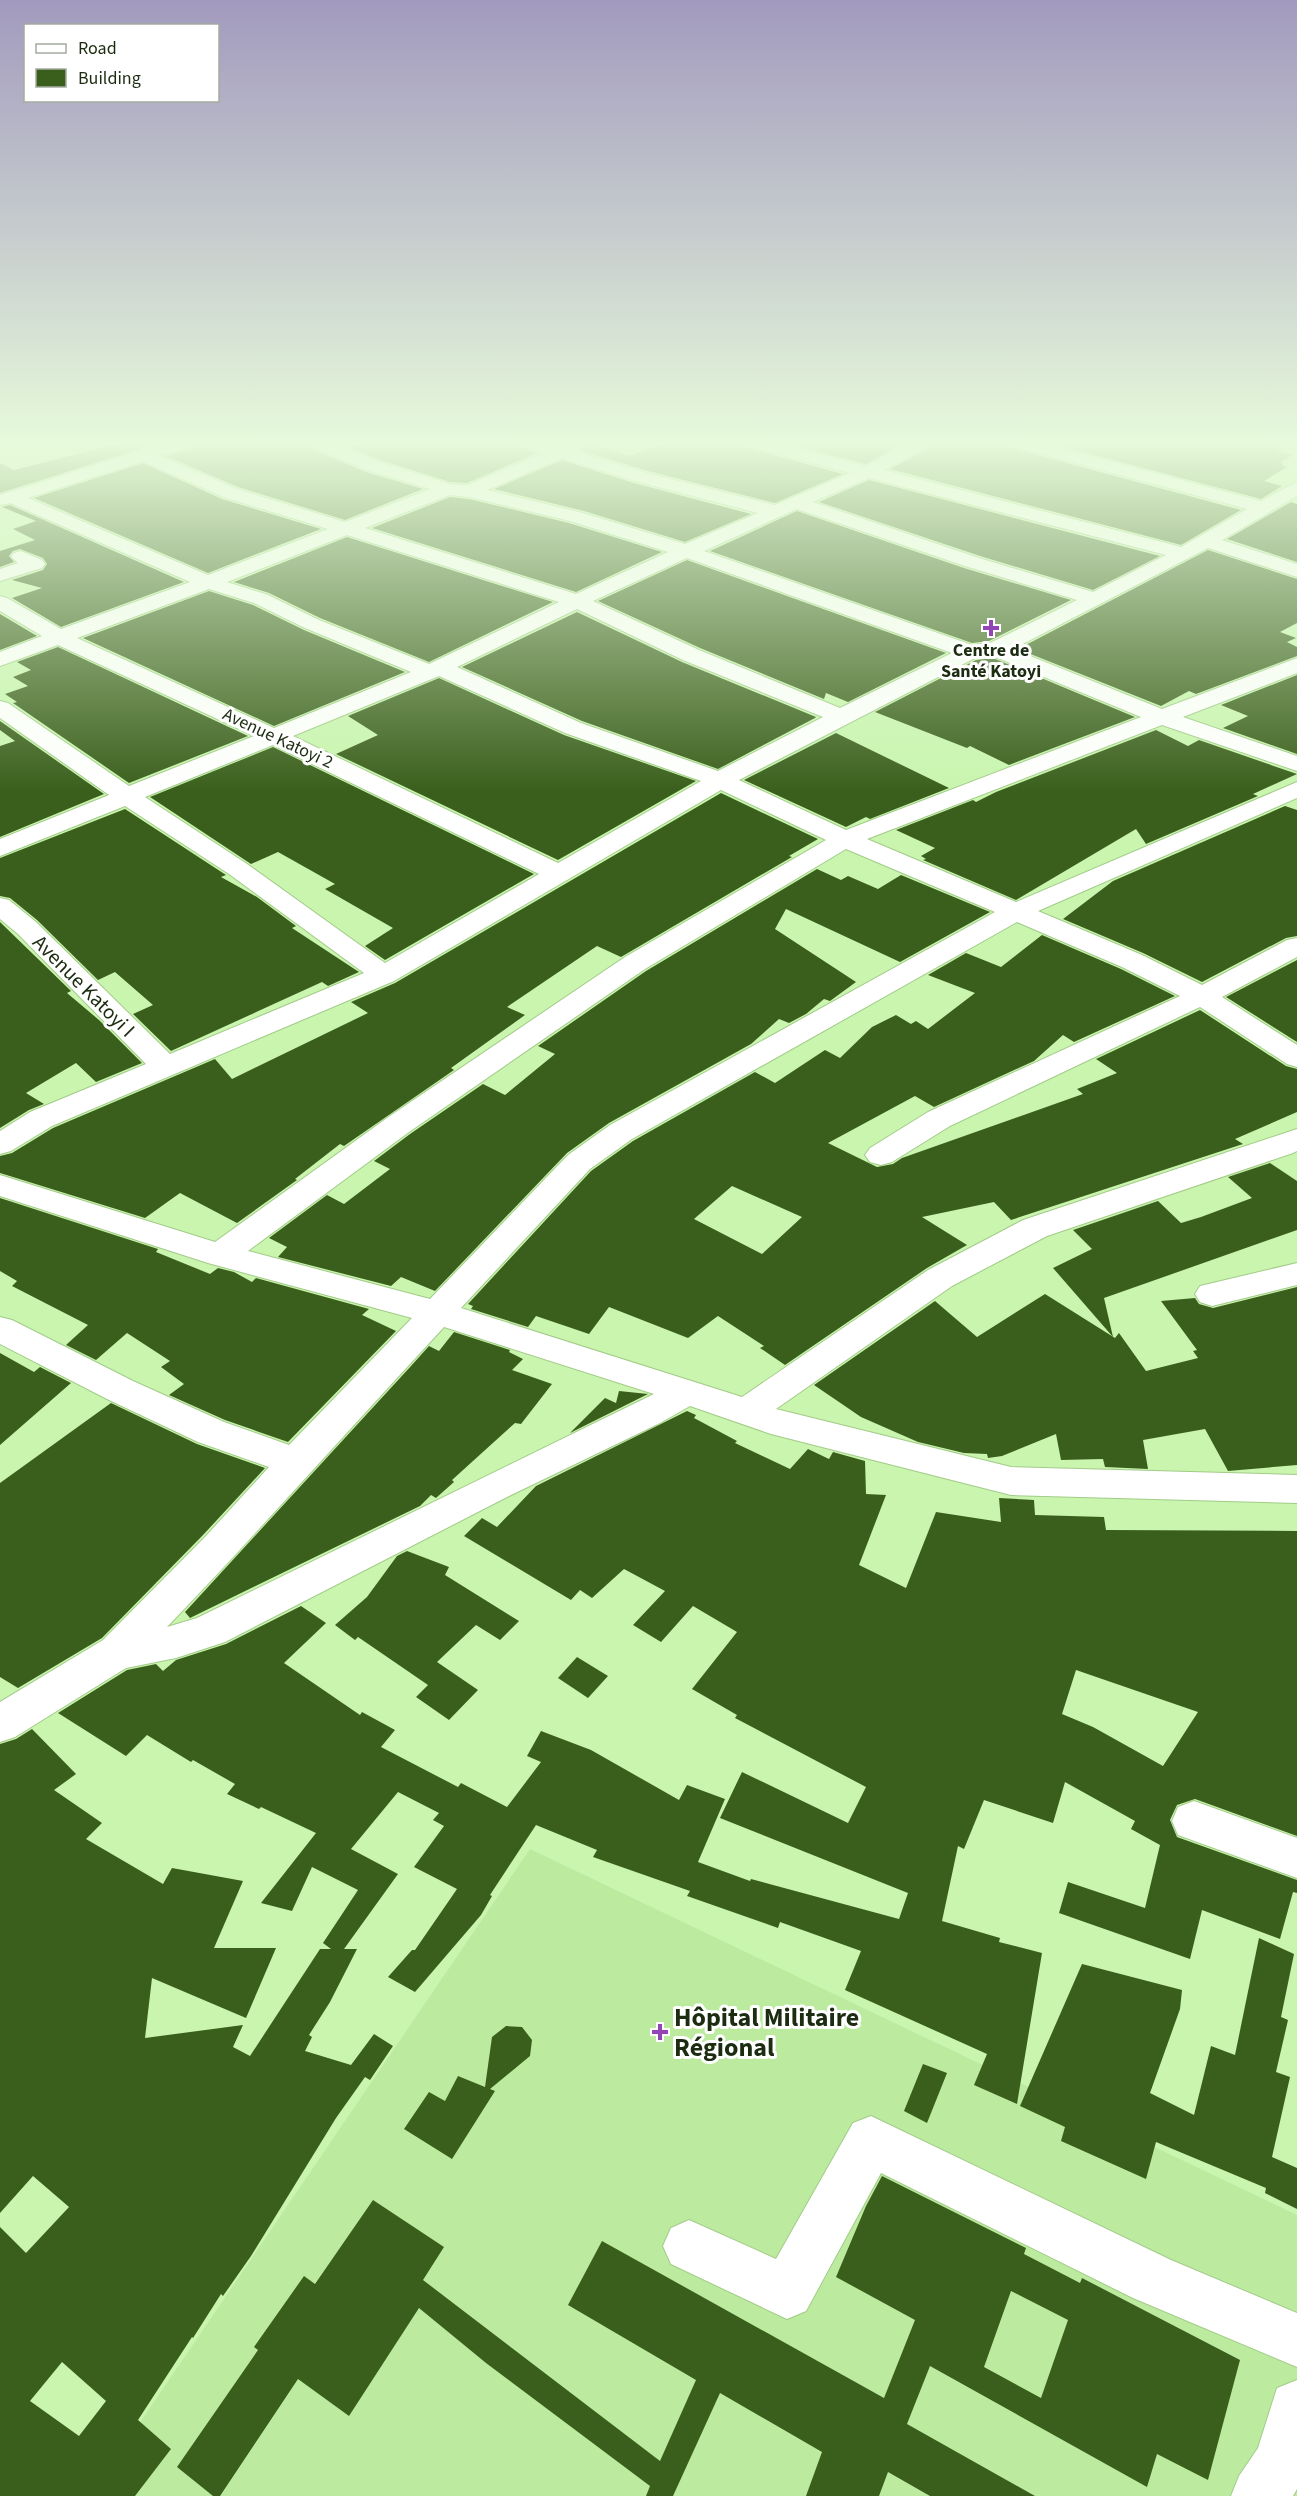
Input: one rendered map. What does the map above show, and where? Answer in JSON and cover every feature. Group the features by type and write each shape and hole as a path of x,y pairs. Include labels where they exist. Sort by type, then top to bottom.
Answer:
{"street":[{"path":"0,575 35,564 24,558"},
{"path":"151,558 208,582 261,599 312,624 435,670 573,728 720,780 845,839 1132,961 1202,996 1297,1058"},
{"path":"0,659 269,558"},
{"path":"442,558 576,602 691,655 841,716"},
{"path":"0,848 435,670 670,558"},
{"path":"707,558 970,652"},
{"path":"962,558 1095,599"},
{"path":"0,1144 41,1119 384,975 720,780 841,716 970,652 995,649 1175,558"},
{"path":"1259,558 1297,571"},
{"name":"Avenue Katoyi 2","path":"0,602 61,638 276,737 557,873"},
{"path":"995,649 1161,717 1297,764"},
{"path":"220,1255 398,1125 635,963 845,839 1297,665"},
{"path":"0,708 238,869 384,975"},
{"path":"0,1724 117,1652 220,1547 296,1462 579,1162 621,1132 1017,911 1297,789"},
{"name":"Avenue Katoyi I","path":"0,906 27,928 166,1067"},
{"path":"881,1155 939,1119 1202,996 1297,946"},
{"path":"746,1412 946,1274 1035,1228 1282,1146 1297,1139"},
{"path":"0,1185 220,1255 438,1313 687,1391 771,1421 1011,1481 1297,1488"},
{"path":"1212,1294 1297,1274"},
{"path":"0,1329 120,1390 211,1432 296,1462"},
{"path":"117,1652 186,1640 211,1630 494,1487 647,1414 687,1391"},
{"path":"1194,1821 1297,1858"},
{"path":"689,2246 787,2292 871,2141 1152,2279 1297,2340"},
{"path":"1259,2496 1282,2462 1297,2408"}],"shaded area":[{"name":"Hôpital Militaire Régional","path":"530,1849 1297,2215 1297,2496 90,2496"}],"building":[{"path":"0,558 11,558 14,562 0,567"},
{"path":"43,558 131,558 184,582 61,627 12,598 42,588 12,580 43,570 47,564"},
{"path":"174,558 245,558 208,573"},
{"path":"293,558 415,558 553,602 429,662 320,618 269,593 234,582"},
{"path":"469,558 648,558 576,592"},
{"path":"731,558 936,558 1071,600 989,641 972,643"},
{"path":"988,558 1155,558 1093,590"},
{"path":"1192,558 1234,558 1297,579 1297,623 1280,632 1296,638 1287,642 1297,647 1297,656 1196,694 1189,691 1161,706 1018,649"},
{"path":"687,560 946,653 848,702 826,693 824,699 700,648 598,601"},
{"path":"209,591 253,605 304,630 405,672 274,726 83,638"},
{"path":"577,612 682,662 816,717 718,769 582,721 462,667"},
{"path":"0,614 37,636 0,650"},
{"path":"58,647 248,736 129,783 13,703 17,702 5,694 28,686 13,677 31,670 17,662"},
{"path":"993,658 1135,717 1009,765 970,746 967,748 875,712 976,660"},
{"path":"1297,675 1297,754 1223,728 1248,716 1221,705"},
{"path":"439,678 564,735 696,781 558,860 336,754 378,735 348,716"},
{"path":"0,721 104,794 0,837 0,746 15,741 0,730"},
{"path":"1156,730 1188,746 1199,740 1297,774 1253,794 1258,796 1146,844 1136,829 1016,900 923,860 926,859 921,856 935,848 896,830 973,800 976,802 996,792"},
{"path":"836,733 949,788 870,819 866,817 846,827 744,780"},
{"path":"273,747 534,874 385,960 365,946 393,928 325,889 335,884 278,852 251,864 150,797"},
{"path":"721,793 818,839 789,856 792,857 621,957 597,946 507,1007 525,1015 451,1068 454,1070 344,1146 340,1144 295,1179 297,1180 237,1223 180,1193 145,1218 0,1173 0,1156 12,1153 53,1128 215,1059 232,1079 368,1013 351,1002 395,983"},
{"path":"1285,806 1297,810 1297,936 1286,938 1202,982 1143,953 1063,919 1113,881"},
{"path":"125,809 226,875 221,877 257,897 296,926 292,928 359,972 328,986 322,982 171,1051 133,1014 153,1005 115,972 98,980 37,920 10,898 0,896 0,858"},
{"path":"817,869 841,880 848,876 878,889 901,875 990,912 900,962 786,909 775,929 856,982 830,1001 824,999 806,1014 789,1023 779,1019 751,1044 609,1123 567,1153 435,1291 401,1277 391,1286 278,1257 287,1247 269,1238 327,1195 344,1204 390,1169 374,1161 410,1134 483,1084 505,1095 555,1054 538,1046 646,971"},
{"path":"0,922 71,991 67,993 99,1020 142,1063 96,1082 76,1063 26,1093 44,1104 29,1110 0,1128"},
{"path":"1042,935 1121,969 1175,996 1074,1042 1063,1035 1034,1061 934,1107 915,1096 828,1143 877,1167 893,1164 902,1158 1083,1094 1077,1089 1117,1073 1096,1059 1200,1010 1286,1066 1297,1069 1297,1112 1235,1139 1243,1144 1011,1220 994,1202 922,1217 967,1245 927,1268 785,1365 760,1348 764,1346 718,1316 688,1338 609,1307 589,1334 536,1316 528,1327 471,1309 473,1306 468,1304 591,1171 633,1141 755,1072 775,1083 825,1050 840,1058 872,1027 896,1015 911,1024 916,1021 928,1029 975,993 928,975 966,953 1001,967","holes":["732,1186 802,1217 762,1254 694,1219"]},
{"path":"1297,960 1297,1042 1226,997"},
{"path":"1270,1163 1297,1181 1297,1230 1104,1298 1113,1337 1053,1268 1092,1249 1073,1230 1158,1201 1181,1223 1201,1217 1252,1198 1228,1177"},
{"path":"0,1198 158,1249 156,1252 210,1274 218,1268 234,1272 252,1282 256,1278 369,1309 362,1315 396,1331 288,1442 225,1420 169,1395 184,1384 161,1367 170,1361 127,1333 96,1360 66,1345 88,1325 12,1286 17,1281 0,1271"},
{"path":"1297,1287 1297,1465 1228,1471 1205,1429 1143,1440 1148,1469 1105,1467 1103,1459 1061,1460 1056,1434 1002,1456 988,1458 987,1454 964,1453 918,1442 861,1417 814,1385 935,1301 977,1337 1045,1294 1115,1338 1119,1333 1146,1371 1198,1358 1193,1351 1197,1350 1161,1301 1195,1298 1199,1304 1213,1308"},
{"path":"454,1332 510,1350 509,1352 523,1359 512,1370 552,1384 521,1424 515,1423 452,1480 454,1482 436,1498 431,1495 420,1506 190,1618 185,1612 429,1346 439,1351"},
{"path":"0,1353 34,1372 40,1367 71,1383 0,1445"},
{"path":"619,1391 648,1394 570,1433 605,1398 616,1403"},
{"path":"111,1403 197,1444 265,1468 102,1638 18,1688 0,1677 0,1483"},
{"path":"687,1411 696,1415 694,1418 737,1441 735,1443 790,1469 808,1449 829,1459 833,1452 865,1461 866,1494 886,1495 859,1565 906,1588 936,1512 1001,1522 999,1498 1034,1500 1035,1515 1104,1517 1106,1530 1297,1531 1297,1836 1195,1799 1177,1805 1170,1820 1177,1837 1297,1880 1297,1893 1293,1892 1280,1939 1202,1910 1190,1959 1059,1913 1068,1882 1145,1908 1160,1845 1131,1829 1135,1821 1065,1782 1053,1823 984,1800 964,1849 958,1846 942,1921 1000,1938 999,1942 1042,1953 1017,2104 974,2085 987,2054 845,1990 861,1951 780,1922 778,1928 687,1896 690,1891 593,1857 597,1850 536,1825 490,1895 492,1896 481,1915 415,1992 388,1977 412,1950 415,1950 457,1889 414,1867 444,1826 433,1820 439,1813 398,1792 351,1849 398,1874 344,1949 357,1949 330,2002 309,2035 312,2037 305,2051 351,2065 374,2034 393,2046 370,2080 365,2077 336,2118 251,2256 223,2296 221,2294 138,2420 171,2449 135,2496 0,2496 0,2227 26,2253 69,2207 33,2176 0,2213 0,1744 16,1739 32,1729 76,1774 54,1790 102,1823 86,1839 163,1884 172,1868 243,1881 214,1948 276,1948 246,2018 152,1978 145,2038 243,2025 233,2047 250,2056 320,1949 331,1949 323,1943 358,1890 312,1867 292,1911 261,1903 316,1833 227,1794 235,1784 193,1760 191,1762 147,1735 126,1756 58,1713 127,1670 156,1664 163,1671 176,1660 226,1644 301,1606 326,1623 284,1663 360,1715 362,1712 395,1730 381,1747 458,1787 461,1783 507,1807 541,1762 527,1756 541,1731 591,1750 679,1800 687,1785 725,1799 698,1862 750,1881 751,1879 899,1919 908,1893 720,1818 742,1772 848,1823 866,1787 735,1718 737,1715 692,1689 737,1632 693,1606 661,1642 633,1625 665,1591 624,1569 592,1598 580,1590 571,1600 464,1536 482,1518 497,1527 536,1486","holes":["1076,1670 1198,1712 1163,1766 1093,1727 1062,1714","62,2362 106,2401 79,2436 30,2401"]},
{"path":"407,1551 449,1567 445,1575 519,1621 500,1640 476,1625 437,1662 478,1690 449,1720 416,1697 428,1685 358,1637 355,1640 335,1625 367,1597 397,1556"},
{"path":"577,1657 608,1676 588,1698 558,1678"},
{"path":"1259,1938 1294,1954 1281,2017 1288,2020 1276,2072 1290,2077 1272,2157 1297,2168 1297,2209 1265,2193 1266,2188 1156,2142 1146,2179 1061,2141 1065,2127 1020,2106 1082,1964 1182,1990 1180,2009 1150,2093 1194,2115 1211,2046 1235,2055"},
{"path":"506,2026 522,2027 532,2040 530,2056 490,2089 495,2091 452,2159 404,2129 429,2092 445,2101 458,2076 485,2087 492,2037"},
{"path":"923,2064 947,2073 927,2123 904,2111"},
{"path":"882,2176 1026,2248 1024,2254 1080,2283 1082,2278 1240,2360 1208,2480 1157,2454 1147,2487 930,2366 907,2424 1035,2496 930,2496 888,2472 879,2496 806,2496 822,2452 720,2393 673,2496 646,2496 650,2486 486,2363 419,2308 349,2416 298,2379 220,2496 213,2496 177,2467 258,2350 254,2347 304,2276 315,2284 373,2200 444,2247 423,2280 660,2461 696,2380 568,2305 602,2241 884,2398 915,2320 836,2277 866,2206","holes":["1011,2291 1068,2320 1041,2398 984,2367"]}],"place":[{"name":"Centre de Santé Katoyi","path":"991,628"},
{"name":"Hôpital Militaire Régional","path":"660,2032"}]}
